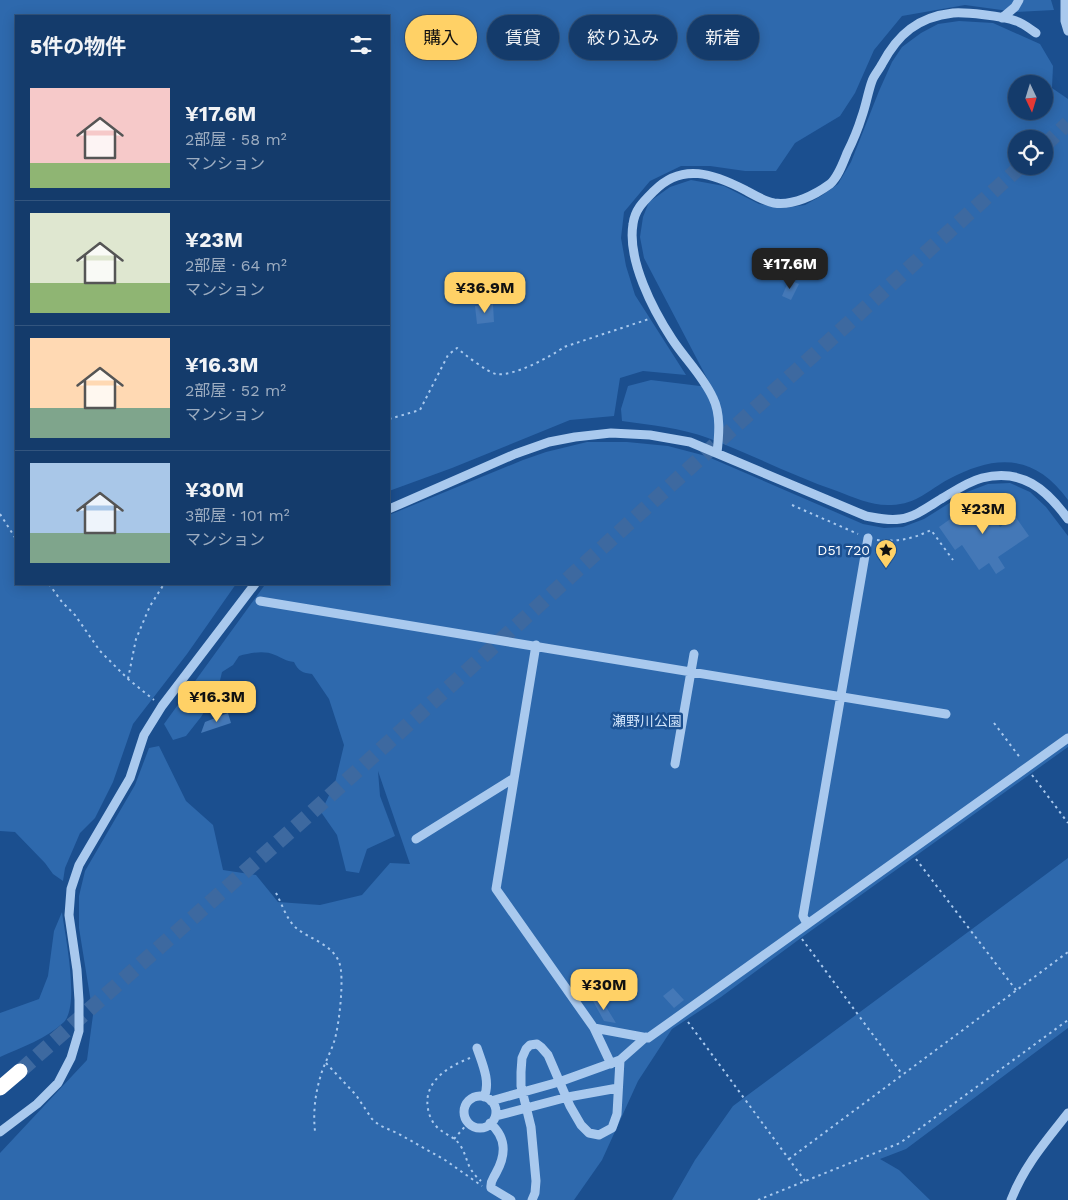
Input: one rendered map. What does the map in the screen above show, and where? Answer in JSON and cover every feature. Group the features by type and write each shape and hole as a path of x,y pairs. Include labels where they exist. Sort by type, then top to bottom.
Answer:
{"highway":[{"path":"0,1088 20,1071"}],"street":[{"path":"1002,18 1015,7 1019,0"},
{"path":"1065,0 1065,21 1068,31"},
{"path":"717,453 720,430 714,399 672,340 658,316 641,277 633,250 633,224 639,206 662,183 682,174 701,173 724,180 758,197 775,203 805,198 819,192 832,182 852,144 872,80 894,45 906,31 937,15 962,12 1016,21 1036,33"},
{"path":"390,509 516,454 549,442 611,433 650,435 690,442 866,516 884,520 901,519 916,514 963,486 981,478 1001,476 1020,478 1037,486 1055,502 1068,519"},
{"path":"807,924 803,916 868,538"},
{"path":"0,1132 37,1104 58,1083 71,1058 79,1031 77,970 69,915 71,889 79,865 130,778 144,734 162,706 253,585"},
{"path":"260,601 946,714"},
{"path":"536,646 496,889 594,1028 611,1064"},
{"path":"675,764 694,654"},
{"path":"618,1088 527,1107 480,1127 471,1126 464,1114 463,1107 472,1098 488,1099 559,1082 620,1060 646,1037 1068,738"},
{"path":"416,839 514,778"},
{"path":"594,1028 646,1037"},
{"path":"532,1200 536,1181 527,1107 521,1086 522,1058 526,1049 530,1045 537,1044 545,1051 568,1097 570,1106 581,1125 589,1133 600,1135 612,1128 617,1114 620,1060"},
{"path":"478,1051 486,1081 488,1099 496,1112 493,1120 502,1140 504,1150 504,1156 490,1182 490,1189 511,1200"},
{"path":"1011,1200 1028,1164 1068,1113"}],"path":[{"path":"390,419 420,410 448,355 456,348 495,374 508,373 554,354 564,347 658,316"},
{"path":"0,514 15,537"},
{"path":"50,585 62,602 75,615 100,651 128,679 162,706"},
{"path":"128,679 136,639 150,606 163,585"},
{"path":"910,850 1016,990"},
{"path":"276,894 288,918 295,926 330,951 339,961 342,974 336,1032 320,1076 317,1092 315,1131"},
{"path":"796,932 903,1074"},
{"path":"789,1159 1068,952"},
{"path":"682,1013 805,1181"},
{"path":"758,1200 900,1143 1068,1020"},
{"path":"478,1051 443,1071 430,1088 427,1101 429,1114 434,1125 460,1145 469,1169 490,1189"},
{"path":"326,1063 356,1095 379,1126 399,1134 445,1160 490,1189"},
{"path":"454,1139 468,1123"}],"green space":[{"path":"0,0 1051,0 1054,10 1016,12 965,5 902,16 874,50 855,93 840,116 795,143 776,171 745,171 710,166 681,166 650,181 624,212 621,238 626,266 635,295 686,375 643,371 620,378 614,416 570,420 452,468 390,491 390,15 15,15 15,585 235,585 187,654 133,724 113,782 95,818 80,833 65,868 63,881 53,874 15,832 0,831"},
{"path":"959,21 993,23 1040,44 1053,66 1053,75 1008,75 1008,120 1053,120 1053,89 1068,99 1068,500 1042,474 1014,463 999,463 983,465 966,471 908,502 891,505 870,503 698,435 666,427 622,421 621,409 628,386 651,380 700,386 710,384 644,258 640,237 643,217 649,202 670,187 691,180 724,186 759,204 784,208 805,205 821,196 838,184 851,162 892,62 902,47 921,33 938,24"},
{"name":"瀬野川公園","path":"587,442 627,442 668,446 706,456 863,524 884,528 903,527 924,519 967,492 988,484 1010,483 1030,492 1046,507 1068,536 1068,747 721,997 672,1029 638,1081 602,1160 574,1200 0,1200 0,1153 87,1060 93,1015 79,928 79,896 85,871 135,785 149,748 159,746 186,801 213,825 223,870 256,875 278,902 320,905 362,895 390,863 410,864 378,771 380,796 395,836 367,849 359,873 346,871 337,835 321,812 335,783 344,745 329,699 312,674 301,671 294,662 262,652 239,656 233,665 222,672 218,689 201,717 186,736 173,740 164,724 264,586 390,585 390,515 546,452"},
{"path":"1068,858 1068,1028 906,1149 880,1159 899,1170 930,1200 672,1200 695,1160 733,1106"},
{"path":"62,912 70,969 71,1001 69,1013 64,1022 50,1033 0,1057 0,1013 39,999 48,976 54,931"}],"building":[{"path":"789,280 799,284 791,300 782,296"},
{"path":"493,304 494,322 477,324 475,306"},
{"path":"980,498 1000,527 1015,516 1029,536 998,557 1005,568 996,574 989,563 979,570 962,545 955,550 939,527"},
{"path":"228,713 231,723 201,733 205,722"},
{"path":"673,988 684,1000 674,1008 663,996"},
{"path":"600,997 616,1023 604,1021 593,1001"}],"tunnel":[{"path":"1053,137 1068,123"},
{"path":"20,1071 312,812 1011,175"}],"place":[{"name":"D51 720","path":"886,569"}]}
